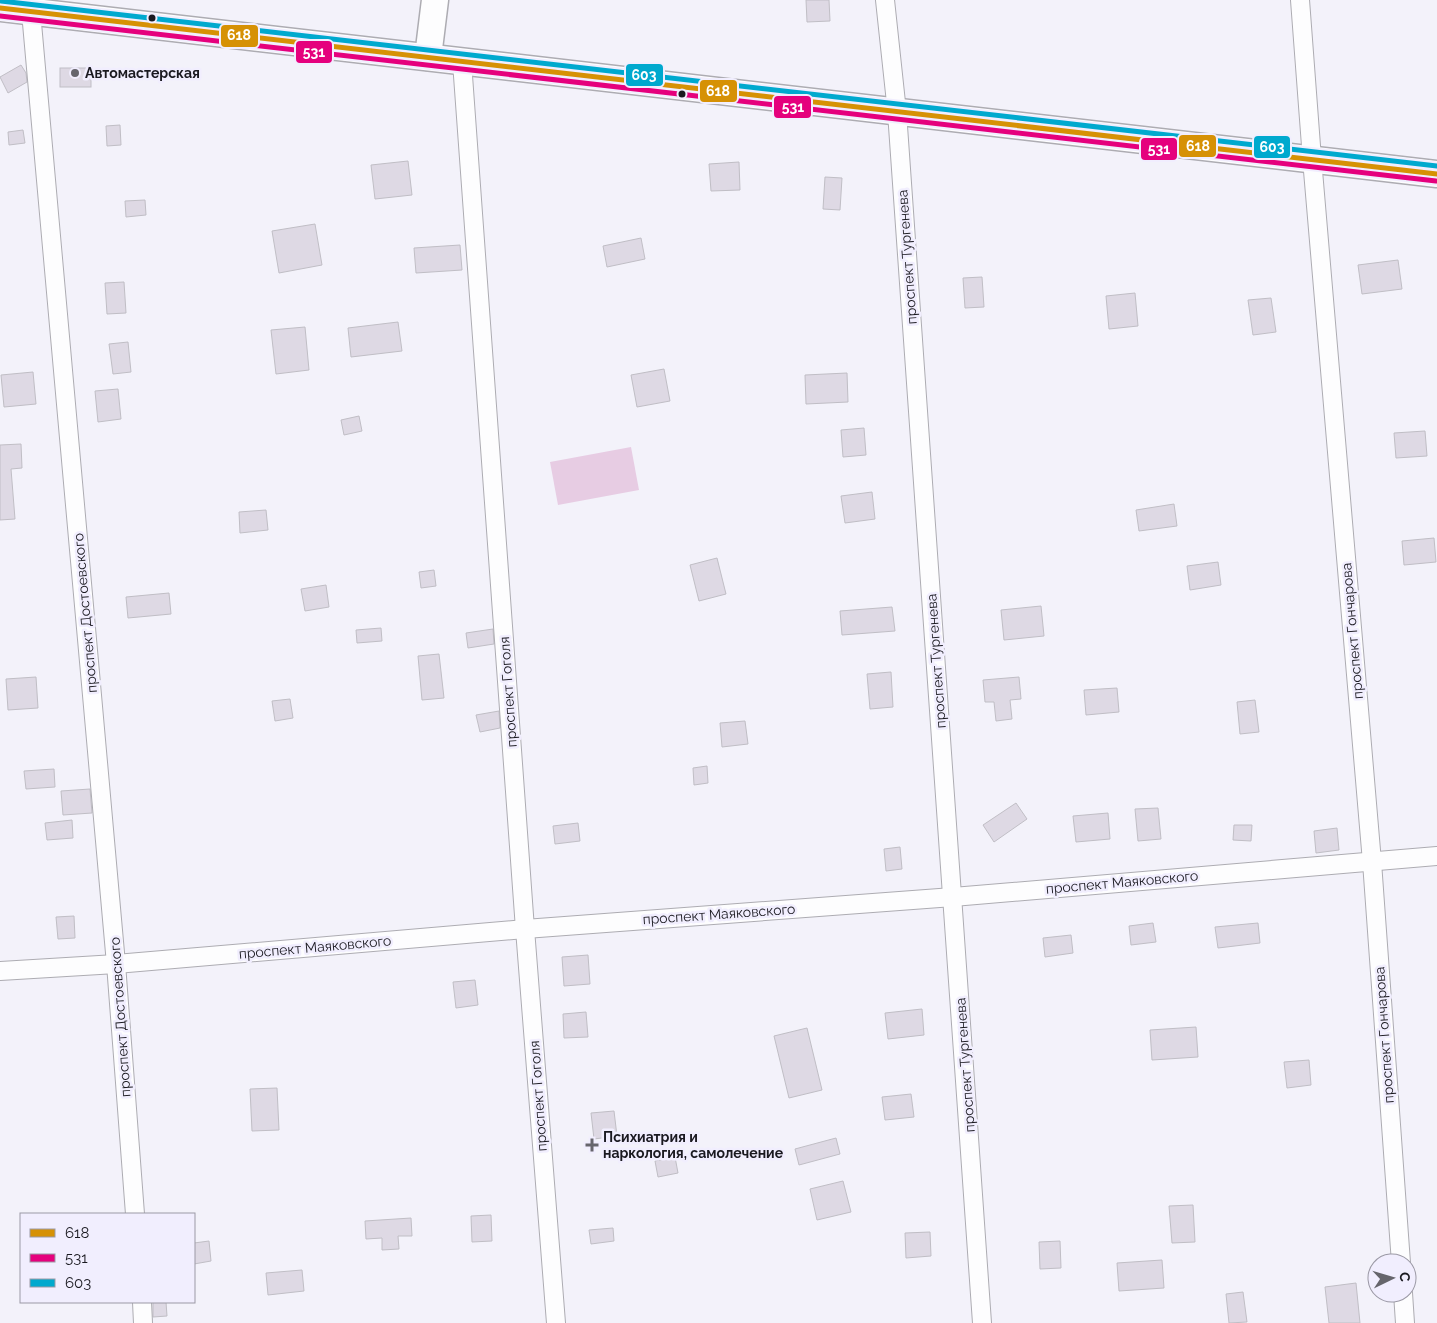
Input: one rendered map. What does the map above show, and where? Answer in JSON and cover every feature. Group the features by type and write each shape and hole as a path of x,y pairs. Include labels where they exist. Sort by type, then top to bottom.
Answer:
{"main road":[{"path":"428,58 436,0"},
{"path":"0,8 1437,174"}],"street":[{"name":"проспект Тургенева","path":"885,0 897,112 982,1323"},
{"name":"проспект Гончарова","path":"1300,0 1372,862 1400,1253"},
{"name":"проспект Достоевского","path":"31,12 116,964 135,1213"},
{"name":"проспект Гоголя","path":"462,62 525,929 556,1323"},
{"name":"проспект Маяковского","path":"0,971 116,964 525,929 953,897 1437,856"},
{"path":"142,1303 143,1323"},
{"path":"1404,1303 1405,1323"}],"shaded area":[{"path":"631,447 639,490 558,505 550,462"}],"building":[{"path":"806,0 829,0 830,21 807,22"},
{"path":"21,65 26,73 27,82 8,93 0,77"},
{"path":"60,68 91,68 91,87 60,87"},
{"path":"120,125 121,145 107,146 106,126"},
{"path":"23,130 25,143 9,145 8,132"},
{"path":"408,161 412,195 375,199 371,165"},
{"path":"739,162 740,190 711,191 709,164"},
{"path":"825,177 842,178 840,210 823,209"},
{"path":"145,200 146,215 126,217 125,201"},
{"path":"315,224 322,265 279,273 272,231"},
{"path":"641,238 645,259 607,267 603,246"},
{"path":"460,245 462,270 416,273 414,248"},
{"path":"1398,260 1402,289 1362,294 1358,265"},
{"path":"982,277 984,307 965,308 963,278"},
{"path":"124,282 126,313 107,314 105,283"},
{"path":"1135,293 1138,326 1109,329 1106,296"},
{"path":"1271,298 1276,332 1253,335 1248,300"},
{"path":"398,322 402,351 351,357 348,328"},
{"path":"305,327 309,370 276,374 271,330"},
{"path":"128,342 131,372 113,374 109,344"},
{"path":"664,369 670,401 637,407 631,375"},
{"path":"33,372 36,404 4,407 1,375"},
{"path":"847,373 848,402 806,404 805,375"},
{"path":"118,389 121,419 98,422 95,391"},
{"path":"359,416 362,431 344,435 341,420"},
{"path":"864,428 866,455 843,457 841,430"},
{"path":"1425,431 1427,456 1396,458 1394,433"},
{"path":"21,444 22,468 11,469 15,519 0,520 0,445"},
{"path":"872,492 875,519 845,523 841,496"},
{"path":"1174,504 1177,526 1139,531 1136,510"},
{"path":"266,510 268,530 240,533 239,512"},
{"path":"1434,538 1436,562 1404,565 1402,541"},
{"path":"717,558 726,594 699,601 690,565"},
{"path":"1218,562 1221,585 1190,590 1187,566"},
{"path":"434,570 436,586 421,588 419,572"},
{"path":"326,585 329,607 305,611 301,589"},
{"path":"169,593 171,614 128,618 126,597"},
{"path":"1041,606 1044,636 1004,640 1001,610"},
{"path":"892,607 895,631 842,635 840,611"},
{"path":"381,628 382,641 357,643 356,630"},
{"path":"493,629 494,644 468,648 466,633"},
{"path":"439,654 444,698 422,700 418,656"},
{"path":"891,672 893,707 870,709 867,674"},
{"path":"36,677 38,708 8,710 6,679"},
{"path":"1019,677 1021,699 1010,700 1012,719 996,721 994,702 985,702 983,680"},
{"path":"1117,688 1119,712 1086,715 1084,690"},
{"path":"290,699 293,718 275,721 272,701"},
{"path":"1255,700 1259,732 1240,734 1237,702"},
{"path":"499,711 500,728 480,732 476,715"},
{"path":"745,721 748,744 722,747 720,723"},
{"path":"707,766 708,783 694,785 693,768"},
{"path":"54,769 55,787 26,789 24,771"},
{"path":"90,789 92,813 63,815 61,791"},
{"path":"1016,803 1027,819 994,842 983,825"},
{"path":"1158,808 1161,839 1138,841 1135,809"},
{"path":"1108,813 1110,839 1076,842 1073,816"},
{"path":"72,820 73,838 47,840 45,823"},
{"path":"578,823 580,841 555,844 553,826"},
{"path":"1234,825 1252,825 1251,841 1233,840"},
{"path":"1337,828 1339,850 1316,853 1314,831"},
{"path":"900,847 902,869 886,871 884,849"},
{"path":"74,916 75,938 58,939 56,917"},
{"path":"1153,923 1156,942 1131,945 1129,926"},
{"path":"1258,923 1260,943 1218,948 1215,927"},
{"path":"1071,935 1073,953 1045,957 1043,938"},
{"path":"588,955 590,984 564,986 562,957"},
{"path":"475,980 478,1005 456,1008 453,982"},
{"path":"922,1009 924,1035 888,1039 885,1013"},
{"path":"586,1012 588,1037 564,1038 563,1014"},
{"path":"1196,1027 1198,1057 1152,1060 1150,1030"},
{"path":"807,1028 822,1090 789,1098 774,1036"},
{"path":"1309,1060 1311,1085 1287,1088 1284,1062"},
{"path":"277,1088 279,1130 252,1131 250,1089"},
{"path":"911,1094 914,1117 885,1120 882,1097"},
{"path":"614,1111 617,1136 594,1139 591,1113"},
{"path":"836,1138 840,1154 799,1165 795,1149"},
{"path":"675,1157 678,1173 658,1177 655,1161"},
{"path":"843,1181 851,1212 817,1220 810,1189"},
{"path":"1193,1205 1195,1242 1172,1243 1169,1206"},
{"path":"491,1215 492,1241 472,1242 471,1216"},
{"path":"411,1218 412,1236 398,1236 399,1249 382,1250 382,1238 366,1239 365,1221"},
{"path":"613,1228 614,1241 591,1244 589,1230"},
{"path":"930,1232 931,1256 906,1258 905,1233"},
{"path":"209,1241 211,1261 195,1264 195,1243"},
{"path":"1060,1241 1061,1268 1040,1269 1039,1242"},
{"path":"1162,1260 1164,1288 1119,1291 1117,1263"},
{"path":"302,1270 304,1291 268,1295 266,1273"},
{"path":"1356,1283 1360,1323 1329,1323 1325,1287"},
{"path":"1243,1292 1247,1322 1229,1323 1226,1294"},
{"path":"153,1303 166,1303 167,1316 153,1317"}],"transit line":[{"name":"603","path":"1,1 1437,166"},
{"name":"618","path":"0,8 1437,174"},
{"name":"531","path":"0,16 1436,181"}],"place":[{"name":"Автомастерская","path":"75,73"},
{"name":"Психиатрия и наркология, самолечение","path":"592,1145"}]}
